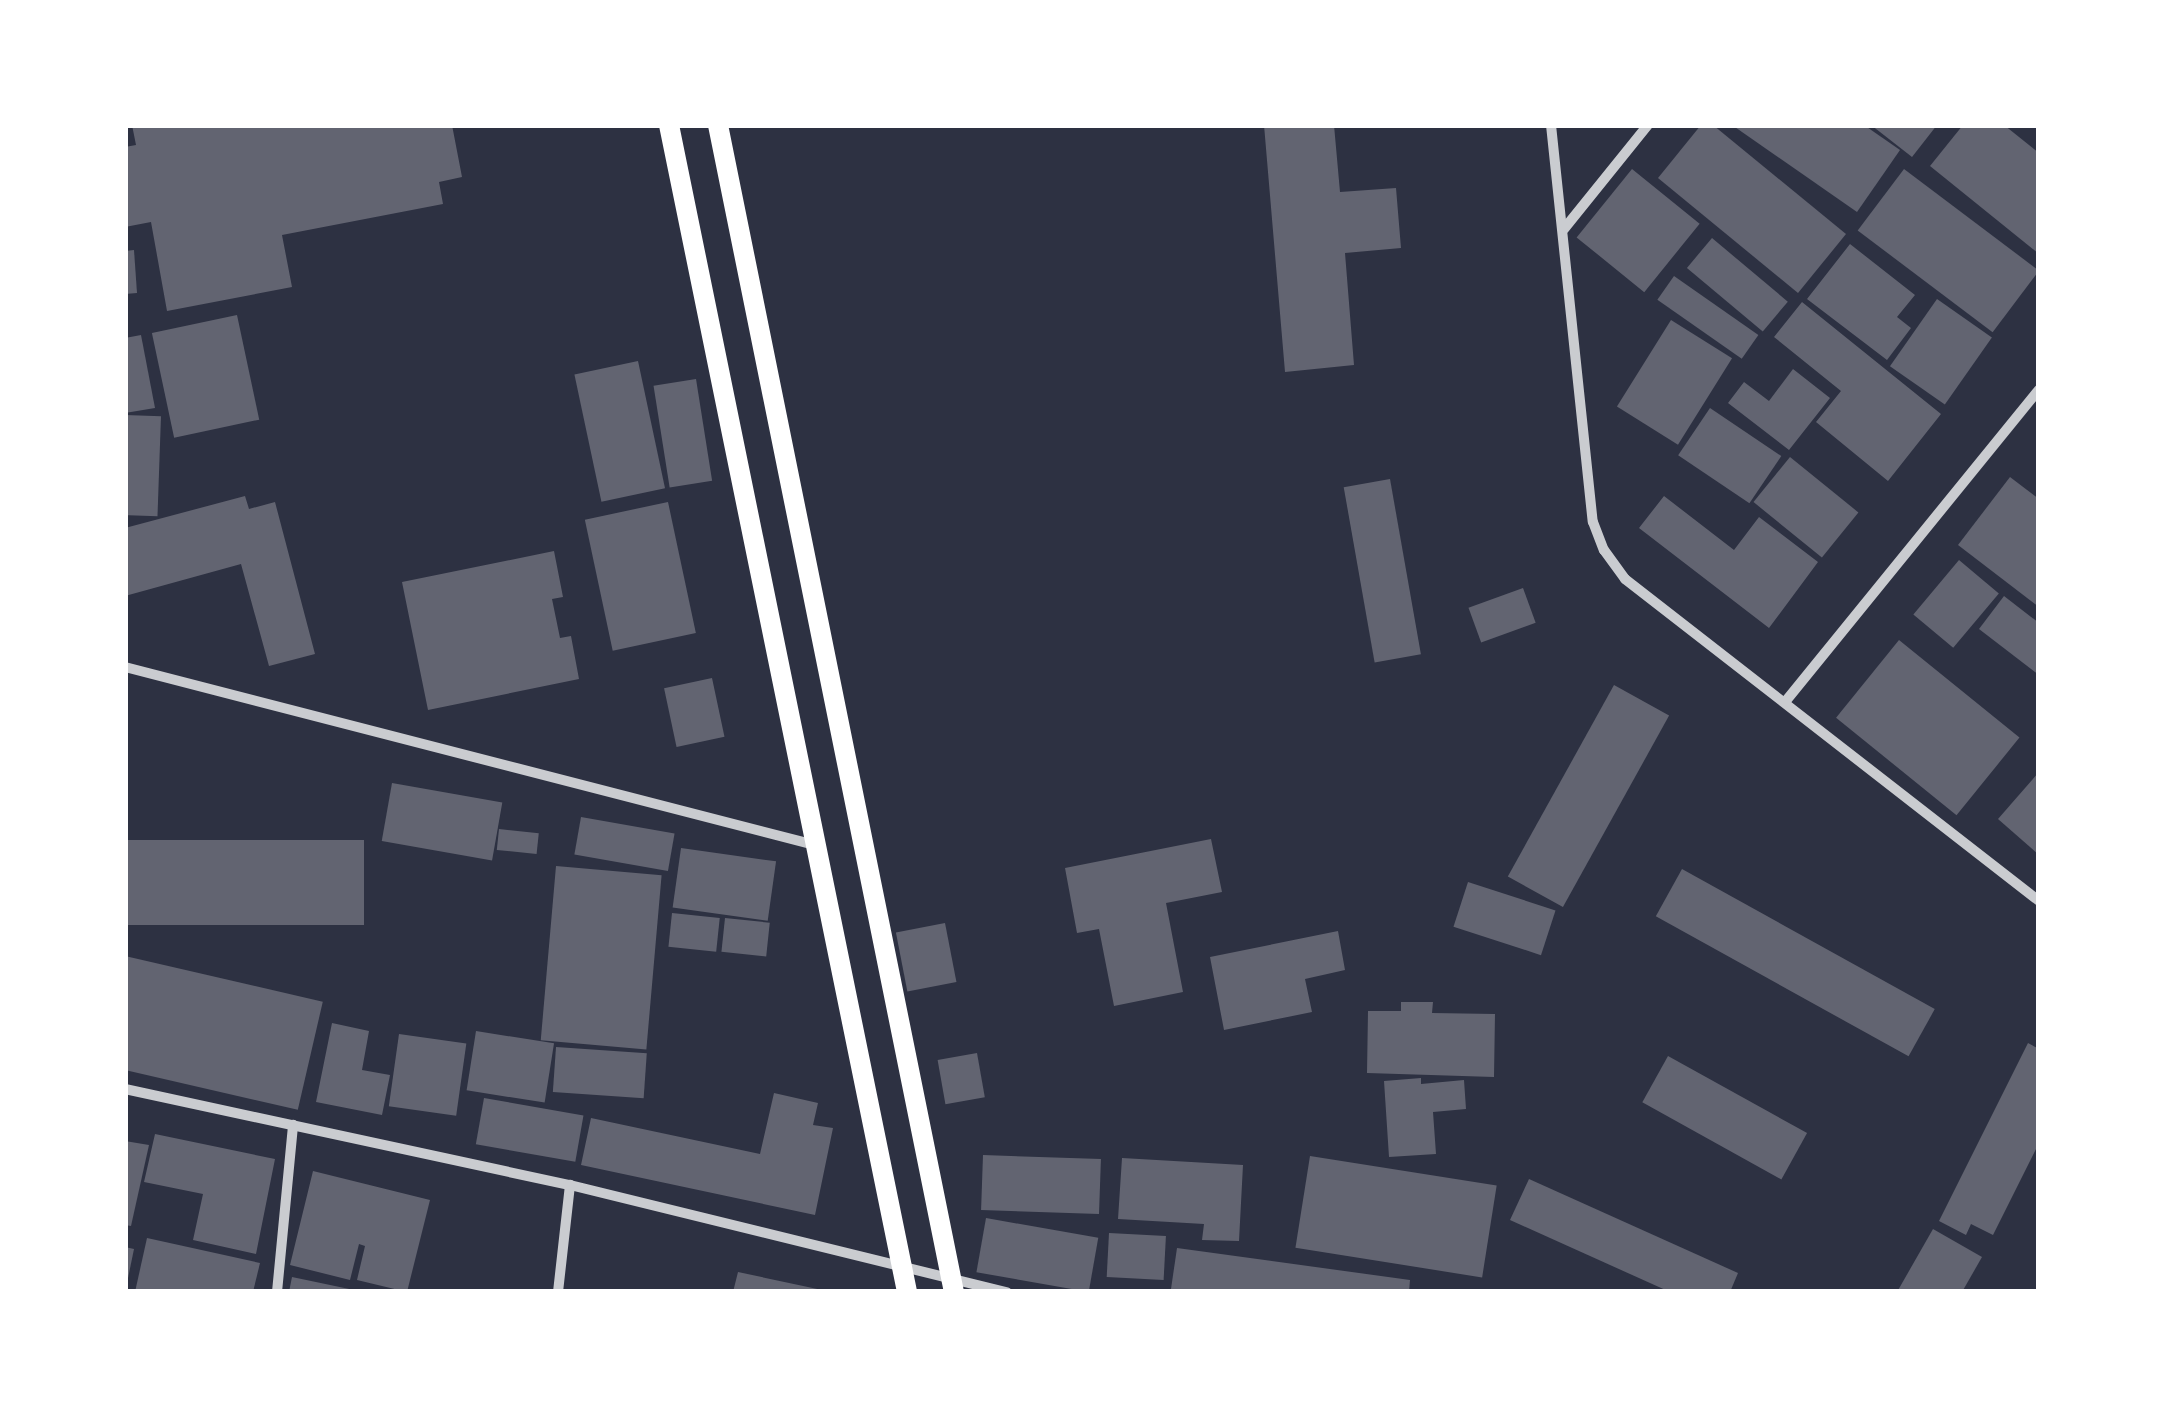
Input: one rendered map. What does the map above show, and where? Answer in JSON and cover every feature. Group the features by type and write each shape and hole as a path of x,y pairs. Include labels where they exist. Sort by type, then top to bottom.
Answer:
{"main road":[{"path":"669,125 812,844 907,1292"},
{"path":"718,125 952,1285"}],"street":[{"path":"1551,125 1593,522 1604,550 1625,579 2039,902"},
{"path":"1564,229 1648,125"},
{"path":"1785,702 2039,390"},
{"path":"125,667 812,844"},
{"path":"125,1088 570,1185 900,1263 952,1285 1007,1292"},
{"path":"276,1292 293,1125"},
{"path":"558,1292 570,1185"}],"building":[{"path":"132,125 452,125 462,177 439,182 443,204 282,235 292,287 167,311 151,222 125,227 125,147 136,145"},
{"path":"1264,125 1334,125 1340,192 1396,188 1401,248 1345,253 1354,365 1285,372"},
{"path":"1701,125 1713,125 1846,234 1798,293 1658,178"},
{"path":"1732,125 1864,125 1900,150 1857,212"},
{"path":"1871,125 1937,125 1912,157"},
{"path":"1963,125 2004,125 2039,153 2039,254 1930,166"},
{"path":"1632,169 1700,224 1644,292 1577,237"},
{"path":"1904,169 2039,271 1993,332 1858,230"},
{"path":"1712,238 1788,302 1763,332 1687,268"},
{"path":"1850,244 1915,295 1897,317 1911,328 1887,360 1807,299"},
{"path":"134,250 137,293 125,294 125,251"},
{"path":"1674,276 1758,335 1742,359 1657,300"},
{"path":"1937,299 1992,337 1945,405 1890,366"},
{"path":"1802,302 1941,414 1888,481 1816,422 1841,391 1774,337"},
{"path":"237,315 259,420 174,438 152,333"},
{"path":"1671,320 1732,358 1678,445 1617,407"},
{"path":"141,335 155,408 125,413 125,338"},
{"path":"638,361 665,488 601,502 574,375"},
{"path":"1793,369 1830,398 1789,450 1728,403 1744,382 1769,401"},
{"path":"696,379 712,481 670,487 654,386"},
{"path":"1710,408 1781,456 1749,503 1678,455"},
{"path":"125,415 161,416 157,516 125,515"},
{"path":"1790,457 1858,512 1822,557 1753,502"},
{"path":"2010,477 2039,499 2039,607 1958,545"},
{"path":"1390,479 1421,654 1375,662 1344,487"},
{"path":"245,496 249,509 275,502 315,654 269,666 241,564 125,596 125,528"},
{"path":"1664,496 1734,550 1759,517 1818,562 1769,628 1639,528"},
{"path":"668,502 696,633 613,651 585,520"},
{"path":"554,551 563,597 552,599 560,638 571,636 579,679 428,710 402,582"},
{"path":"1959,560 1999,593 1953,648 1913,614"},
{"path":"1523,588 1536,623 1481,643 1468,608"},
{"path":"2004,596 2039,623 2039,675 1979,629"},
{"path":"1899,640 2019,738 1957,815 1836,718"},
{"path":"712,678 724,737 677,747 664,688"},
{"path":"1614,685 1669,716 1563,907 1508,877"},
{"path":"2039,772 2039,855 1998,819"},
{"path":"392,783 502,802 492,861 382,841"},
{"path":"581,817 675,833 668,871 574,854"},
{"path":"499,829 539,833 537,854 497,850"},
{"path":"1211,839 1222,892 1166,903 1183,992 1114,1006 1099,929 1077,933 1065,868"},
{"path":"125,840 364,840 364,925 125,925"},
{"path":"681,848 776,861 768,921 673,907"},
{"path":"556,866 662,875 646,1050 541,1040"},
{"path":"1682,869 1935,1009 1909,1056 1656,916"},
{"path":"1468,882 1555,910 1541,955 1453,927"},
{"path":"672,913 720,918 716,952 668,947"},
{"path":"725,918 770,923 766,957 721,952"},
{"path":"945,923 956,982 907,991 896,933"},
{"path":"1338,931 1345,970 1305,979 1312,1012 1224,1030 1210,957"},
{"path":"125,956 323,1002 298,1110 125,1070"},
{"path":"1401,1002 1433,1002 1432,1013 1495,1014 1494,1077 1367,1073 1368,1011 1401,1011"},
{"path":"332,1023 369,1031 362,1070 390,1075 382,1115 316,1102"},
{"path":"476,1031 554,1043 545,1103 467,1090"},
{"path":"399,1034 466,1043 456,1116 389,1106"},
{"path":"2028,1043 2039,1049 2039,1143 1993,1235 1971,1224 1966,1235 1939,1221"},
{"path":"556,1047 647,1053 644,1098 553,1092"},
{"path":"977,1053 985,1097 945,1104 938,1060"},
{"path":"1668,1056 1807,1133 1781,1179 1642,1102"},
{"path":"1421,1078 1421,1084 1464,1080 1466,1109 1433,1112 1436,1154 1389,1157 1384,1081"},
{"path":"774,1093 818,1103 813,1125 833,1128 815,1215 581,1165 591,1118 760,1154"},
{"path":"484,1098 583,1116 575,1162 476,1144"},
{"path":"155,1134 275,1159 256,1254 193,1240 203,1194 144,1182"},
{"path":"125,1141 149,1145 131,1226 125,1225"},
{"path":"983,1155 1101,1159 1099,1214 981,1210"},
{"path":"1310,1156 1497,1186 1482,1277 1295,1248"},
{"path":"1122,1158 1243,1165 1239,1241 1202,1240 1204,1224 1118,1219"},
{"path":"313,1171 430,1200 407,1292 357,1280 365,1246 359,1244 350,1280 290,1265"},
{"path":"1529,1179 1738,1273 1730,1292 1670,1292 1510,1220"},
{"path":"986,1218 1098,1238 1089,1292 976,1272"},
{"path":"1933,1229 1982,1257 1962,1292 1897,1292"},
{"path":"1109,1233 1166,1236 1164,1280 1107,1277"},
{"path":"147,1238 260,1263 253,1292 135,1292"},
{"path":"125,1247 134,1249 127,1283 125,1282"},
{"path":"1177,1248 1410,1280 1409,1292 1171,1289"},
{"path":"738,1272 822,1290 822,1292 733,1292"},
{"path":"292,1277 354,1290 289,1292"}]}
